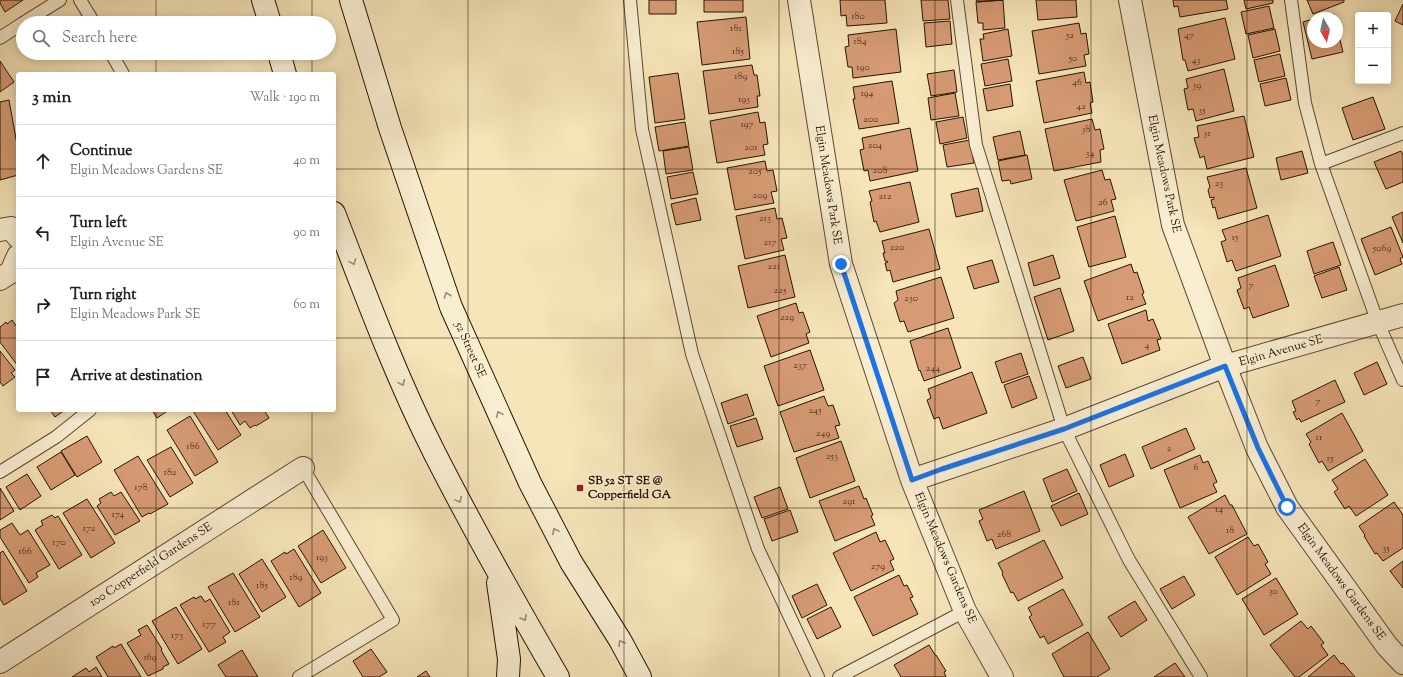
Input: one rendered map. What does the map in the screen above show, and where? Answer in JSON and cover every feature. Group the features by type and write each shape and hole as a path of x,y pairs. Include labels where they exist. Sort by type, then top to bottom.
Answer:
{"street":[{"path":"263,0 268,16"},
{"name":"52 Street SE","path":"351,0 390,128 451,307 530,483 571,562 620,640 640,677"},
{"name":"Elgin Meadows Park SE","path":"799,0 841,264 912,480"},
{"name":"Elgin Meadows Park SE","path":"1130,0 1173,225 1225,366"},
{"path":"281,60 284,72"},
{"path":"336,218 386,347 434,451 497,572 558,677"},
{"path":"0,230 11,228 16,234"},
{"path":"0,279 11,272 16,261"},
{"name":"Elgin Avenue SE","path":"912,480 1064,429 1225,366 1403,316"},
{"name":"Elgin Meadows Gardens SE","path":"1225,366 1258,448 1287,507 1387,646 1403,663"},
{"name":"100 Copperfield Gardens SE","path":"0,662 303,468"},
{"name":"Elgin Meadows Gardens SE","path":"912,480 965,611 1002,677"},
{"path":"497,572 509,659 508,677"}],"lane":[{"path":"34,16 60,0"},
{"path":"80,0 90,16"},
{"path":"630,0 642,129 692,354 758,549 818,677"},
{"path":"957,0 976,145 1064,429 1129,560 1200,677"},
{"path":"1291,0 1306,103 1321,164 1378,323 1403,380"},
{"path":"0,38 16,28"},
{"path":"115,60 122,72"},
{"path":"1321,164 1403,133"},
{"path":"0,472 56,437 87,412"},
{"path":"299,677 393,620 303,468"},
{"path":"838,677 965,611"}],"building":[{"path":"0,0 23,0 5,12"},
{"path":"649,0 676,0 676,14 649,14"},
{"path":"704,0 743,0 743,12 704,12"},
{"path":"840,0 885,0 887,23 847,26 846,15 841,16"},
{"path":"921,0 948,0 950,19 923,21"},
{"path":"976,0 1003,0 977,2"},
{"path":"1003,0 1005,28 983,30 983,23 978,23 976,2"},
{"path":"1036,0 1076,0 1077,17 1038,20"},
{"path":"1173,0 1226,0 1228,9 1180,17 1178,6 1174,7"},
{"path":"1244,0 1273,0 1273,3 1246,9"},
{"path":"1307,0 1344,0 1344,2 1318,12 1312,12"},
{"path":"1403,4 1403,25 1395,21"},
{"path":"1269,6 1274,28 1246,34 1241,12"},
{"path":"746,17 750,59 702,65 697,22"},
{"path":"1225,18 1235,59 1188,71 1185,60 1183,60 1178,29"},
{"path":"950,21 952,44 926,47 924,23"},
{"path":"1307,21 1307,38 1303,22"},
{"path":"1079,23 1081,34 1086,33 1089,54 1084,55 1086,66 1039,74 1032,31"},
{"path":"896,29 901,72 853,78 852,67 848,67 845,47 849,46 848,35"},
{"path":"1008,29 1012,56 983,61 980,39 984,39 983,34"},
{"path":"1275,29 1280,51 1253,58 1248,35"},
{"path":"1309,48 1342,48 1343,52 1312,59"},
{"path":"1280,54 1285,76 1259,82 1254,60"},
{"path":"1008,59 1012,81 985,86 981,64"},
{"path":"0,61 14,82 0,92"},
{"path":"752,65 754,75 757,75 760,96 757,96 758,107 709,114 703,71"},
{"path":"1224,69 1234,111 1196,121 1193,109 1188,110 1184,89 1188,88 1186,79"},
{"path":"954,70 957,92 931,96 927,74"},
{"path":"1084,72 1086,83 1090,82 1093,102 1090,103 1092,113 1044,123 1036,81"},
{"path":"678,73 685,119 655,123 649,77"},
{"path":"1286,78 1291,100 1265,106 1260,84"},
{"path":"892,81 899,123 859,129 853,99 855,99 853,87"},
{"path":"1010,84 1013,106 987,111 983,89"},
{"path":"955,93 959,116 931,120 928,98"},
{"path":"1373,97 1385,129 1353,140 1342,108"},
{"path":"9,100 16,139 16,176 0,180 0,102"},
{"path":"758,112 760,123 765,122 768,144 763,145 765,155 717,163 710,121"},
{"path":"1244,116 1254,157 1207,169 1204,156 1200,158 1194,138 1199,137 1197,126"},
{"path":"963,117 967,138 940,144 936,122"},
{"path":"1092,119 1095,130 1100,129 1104,149 1100,150 1101,162 1054,171 1045,129"},
{"path":"685,122 689,146 659,151 655,127"},
{"path":"910,128 918,171 870,181 868,170 864,171 860,150 864,149 862,138"},
{"path":"1020,131 1025,155 998,160 993,137"},
{"path":"970,140 974,163 947,167 943,145"},
{"path":"689,147 693,170 666,174 663,151"},
{"path":"1302,151 1308,173 1281,180 1276,158"},
{"path":"1401,151 1403,155 1403,182 1386,189 1374,162"},
{"path":"1027,155 1032,179 1011,184 1010,180 1002,181 998,161"},
{"path":"765,161 767,171 773,170 777,191 771,192 774,203 735,210 727,168"},
{"path":"1246,168 1257,208 1218,219 1215,207 1213,208 1211,200 1214,199 1214,197 1210,198 1208,190 1210,187 1207,177"},
{"path":"1102,170 1105,180 1110,179 1116,199 1111,200 1114,211 1076,221 1064,180"},
{"path":"693,172 698,194 671,199 667,177"},
{"path":"910,182 919,222 880,232 876,221 874,222 870,202 872,201 869,191"},
{"path":"978,188 983,211 956,217 951,194"},
{"path":"696,198 701,220 676,225 671,204"},
{"path":"775,208 777,219 782,218 787,238 781,239 784,250 745,259 736,216"},
{"path":"1403,212 1403,243 1392,217"},
{"path":"1268,215 1281,256 1236,271 1232,260 1227,262 1221,242 1226,240 1222,230"},
{"path":"1115,216 1126,257 1089,267 1077,227"},
{"path":"1391,227 1403,257 1400,259 1402,264 1375,275 1361,239"},
{"path":"929,229 940,269 893,282 890,270 887,271 885,263 888,262 885,261 882,241"},
{"path":"1333,242 1341,265 1314,274 1307,251"},
{"path":"785,255 795,297 748,308 738,266"},
{"path":"1053,255 1060,278 1034,286 1028,263"},
{"path":"992,260 999,282 974,289 967,267"},
{"path":"1131,264 1134,273 1137,272 1146,304 1098,321 1084,281"},
{"path":"1275,265 1289,306 1253,318 1249,307 1244,309 1237,290 1241,288 1238,278"},
{"path":"1339,267 1347,290 1322,298 1314,276"},
{"path":"941,277 954,318 908,332 904,321 900,322 894,303 898,300 896,291"},
{"path":"1060,288 1074,331 1048,340 1034,297"},
{"path":"796,303 799,313 803,312 810,332 806,334 809,343 771,357 757,316"},
{"path":"1146,310 1148,321 1153,319 1161,339 1157,340 1160,350 1122,364 1108,324"},
{"path":"12,320 16,326 16,363 0,342 0,327 6,322 7,324"},
{"path":"948,328 961,368 924,381 920,370 919,371 910,341"},
{"path":"810,350 824,390 778,406 764,366"},
{"path":"0,351 15,370 11,373 15,377 3,386 0,382"},
{"path":"1021,353 1028,374 1002,383 995,362"},
{"path":"1083,357 1091,379 1066,388 1058,366"},
{"path":"1377,362 1387,384 1364,395 1354,373"},
{"path":"972,372 987,413 943,429 939,417 934,419 927,400 931,398 928,389"},
{"path":"1029,376 1037,398 1012,408 1004,385"},
{"path":"1335,380 1345,402 1301,422 1299,418 1297,420 1293,412 1296,411 1292,401"},
{"path":"747,394 754,415 728,424 721,403"},
{"path":"824,396 828,406 833,405 840,425 835,426 839,438 794,452 780,412"},
{"path":"51,412 62,412 55,417"},
{"path":"153,412 166,412 157,418"},
{"path":"194,412 226,412 241,435 218,450"},
{"path":"232,412 265,412 269,418 250,428 245,421 240,425"},
{"path":"1342,413 1363,451 1328,471 1322,461 1319,463 1309,444 1311,442 1306,434"},
{"path":"190,416 218,462 195,476 167,430"},
{"path":"756,418 763,439 737,447 730,426"},
{"path":"1186,428 1195,449 1151,469 1142,447"},
{"path":"87,436 102,462 77,477 61,451"},
{"path":"841,441 855,481 810,498 796,458"},
{"path":"171,447 193,483 170,497 147,460"},
{"path":"61,452 75,475 51,490 37,467"},
{"path":"1125,454 1134,476 1109,487 1100,465"},
{"path":"1200,455 1203,463 1208,461 1217,482 1213,484 1217,492 1180,508 1164,470"},
{"path":"138,456 168,504 142,517 114,470"},
{"path":"1365,459 1388,495 1356,516 1349,506 1345,509 1334,492 1338,489 1332,480"},
{"path":"1067,469 1077,491 1052,502 1043,479"},
{"path":"27,474 41,496 20,510 6,487"},
{"path":"859,486 873,515 871,516 875,525 835,541 819,501"},
{"path":"780,487 788,509 762,518 754,497"},
{"path":"0,488 14,511 0,520"},
{"path":"1024,491 1040,531 996,549 992,539 987,541 979,521 983,519 979,510"},
{"path":"111,492 114,496 121,492 140,521 115,535 97,506 101,503 99,499"},
{"path":"1079,493 1088,514 1061,526 1051,506"},
{"path":"1225,495 1247,534 1209,554 1188,517"},
{"path":"87,499 115,543 91,558 63,513"},
{"path":"1394,502 1403,515 1403,548 1383,561 1377,553 1375,554 1359,526"},
{"path":"790,510 798,532 772,541 764,519"},
{"path":"52,515 55,518 58,516 82,555 59,569 35,530 43,525 41,521"},
{"path":"12,523 20,535 28,530 50,565 36,573 38,577 29,583 0,537 0,530"},
{"path":"323,530 346,568 321,583 298,546"},
{"path":"876,532 880,542 885,540 894,559 890,561 894,570 851,591 833,553"},
{"path":"1248,537 1254,546 1258,544 1268,562 1265,564 1271,574 1237,595 1215,557"},
{"path":"1044,540 1063,578 1018,601 1013,592 1011,593 998,563"},
{"path":"294,549 321,593 299,607 271,561 285,552 286,554"},
{"path":"3,551 27,591 4,605 0,599 0,553"},
{"path":"262,559 286,597 262,612 239,574"},
{"path":"1403,561 1403,588 1390,571"},
{"path":"233,573 260,617 235,632 208,587"},
{"path":"899,575 904,586 907,585 913,597 910,598 918,614 873,636 854,597"},
{"path":"1184,576 1195,595 1172,609 1160,589"},
{"path":"1276,578 1298,614 1264,635 1242,599"},
{"path":"817,584 827,605 802,618 792,596"},
{"path":"1063,589 1083,625 1048,644 1044,636 1040,638 1029,617 1032,615 1028,608"},
{"path":"201,596 205,602 210,599 230,632 223,637 226,642 209,652 180,605 194,597 195,599"},
{"path":"1135,601 1147,620 1121,637 1108,617"},
{"path":"176,607 202,649 178,664 152,621"},
{"path":"831,607 841,627 817,639 807,619"},
{"path":"1301,621 1308,629 1311,626 1324,643 1321,645 1328,655 1299,677 1295,677 1270,645"},
{"path":"147,625 162,649 161,650 169,664 163,667 163,669 148,676 127,643 141,635 138,630"},
{"path":"1088,632 1110,669 1097,677 1064,677 1052,654"},
{"path":"121,644 141,677 108,677 96,657 113,646 114,648"},
{"path":"929,645 946,671 944,672 946,677 901,677 894,665"},
{"path":"371,649 387,672 379,677 363,677 353,661"},
{"path":"242,650 258,677 226,677 218,665"},
{"path":"1334,655 1355,677 1308,677"},
{"path":"1175,663 1185,677 1154,677"},
{"path":"96,667 102,677 72,677 86,668 89,672"},
{"path":"426,671 430,677 417,677"}],"place":[{"name":"SB 52 ST SE @ Copperfield GA","path":"580,488"}],"route":[{"path":"841,264 912,480 1064,429 1225,366 1258,448 1287,507"}]}
